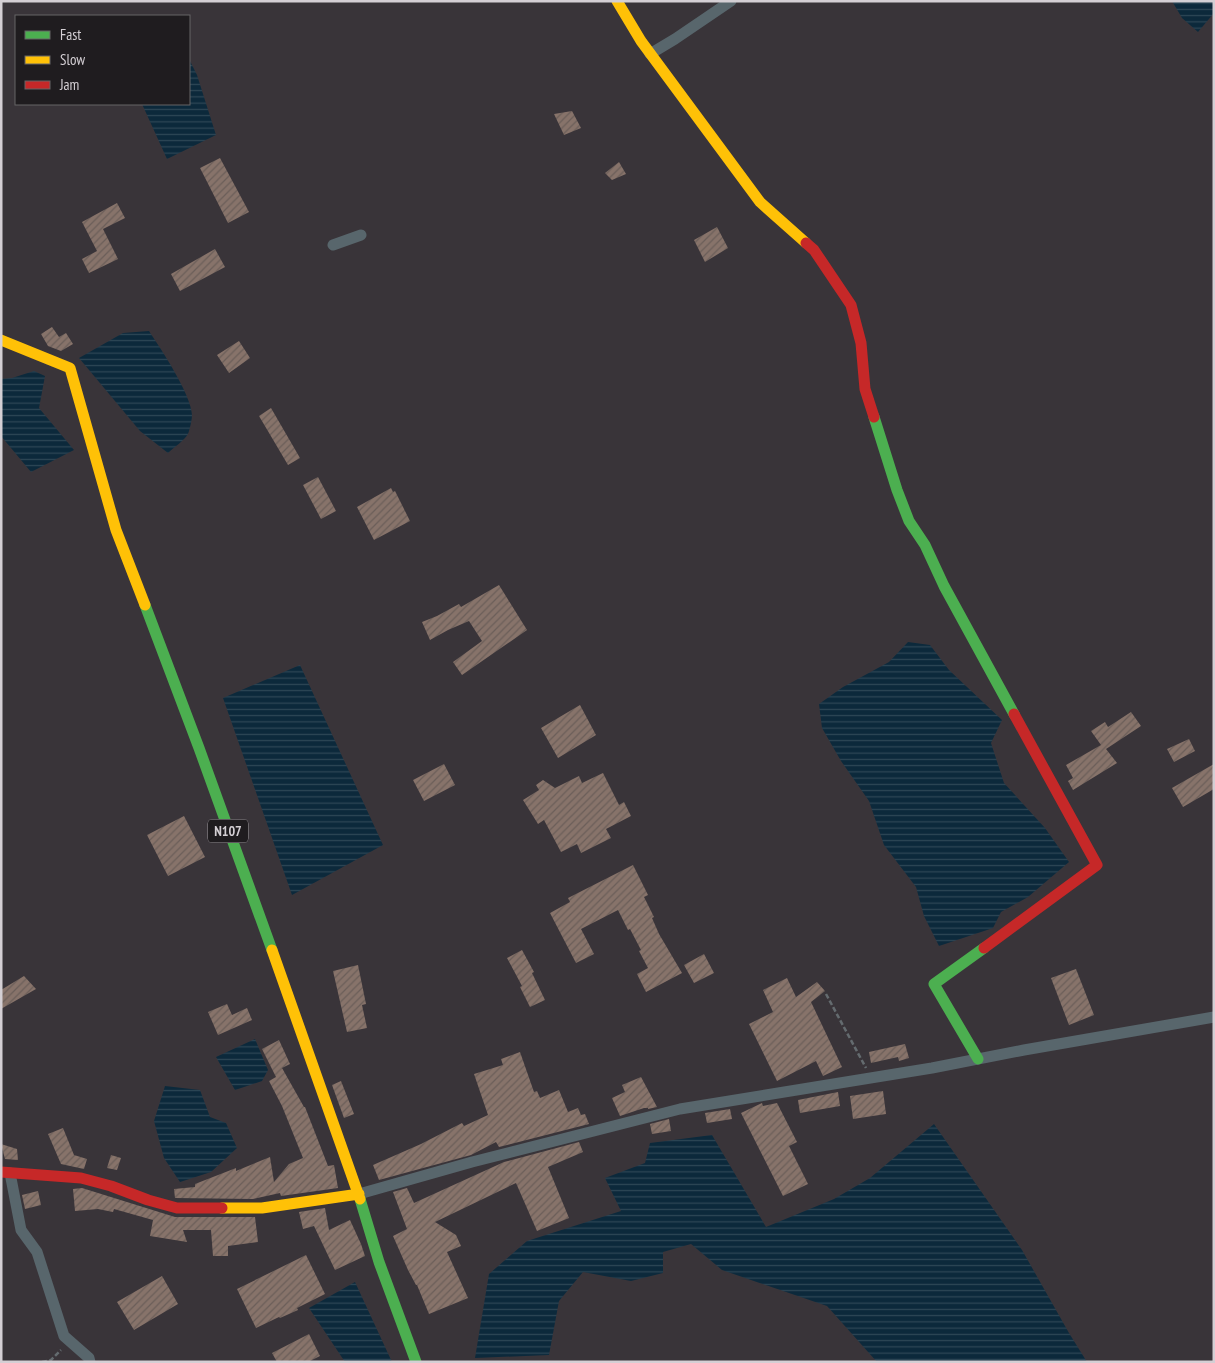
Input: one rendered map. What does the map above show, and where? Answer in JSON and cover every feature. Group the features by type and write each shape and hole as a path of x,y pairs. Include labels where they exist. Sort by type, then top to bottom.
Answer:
{"main road":[{"path":"617,1 650,54 760,202 814,250 851,305 861,343 865,389 909,521 925,546 948,594 1097,865 934,984 978,1059"},
{"name":"N107","path":"1,340 70,368 116,530 199,748 359,1194 379,1262 416,1362"},
{"path":"5,1172 81,1178 178,1208 262,1208 359,1194"}],"street":[{"path":"650,54 731,1"},
{"path":"333,245 361,235"},
{"path":"359,1194 472,1162 680,1109 872,1078 1214,1017"},
{"path":"5,1172 21,1230 37,1252 64,1336 89,1358 90,1362"}],"path":[{"path":"826,994 872,1078"},
{"path":"42,1362 52,1360 70,1341"}],"water":[{"path":"1172,1 1214,1 1214,13 1198,32 1182,18"},
{"path":"190,61 197,75 216,135 167,159 142,105 190,105"},
{"path":"149,331 181,384 187,396 192,415 188,434 168,453 140,431 79,358 123,333"},
{"path":"34,371 45,376 39,408 74,450 31,472 1,436 1,379 12,378"},
{"path":"908,642 930,645 949,670 1002,720 991,743 1004,783 1045,828 1069,862 1028,897 1001,912 993,928 939,946 924,916 916,887 884,845 869,801 841,761 822,728 819,704 843,687 889,662"},
{"path":"300,665 383,845 292,895 223,698"},
{"path":"255,1039 268,1070 262,1081 235,1090 216,1057"},
{"path":"165,1086 200,1090 210,1117 226,1123 237,1148 211,1172 180,1182 164,1158 154,1121"},
{"path":"934,1124 1022,1250 1087,1362 877,1362 827,1306 722,1270 691,1244 663,1252 663,1273 631,1281 583,1272 559,1301 549,1355 475,1358 489,1274 527,1241 621,1211 605,1178 645,1163 650,1143 712,1135 766,1227 834,1199 870,1178"},
{"path":"355,1282 392,1362 345,1362 309,1308"}],"building":[{"path":"572,111 581,128 564,135 554,114"},
{"path":"220,158 249,212 228,223 200,168"},
{"path":"619,162 626,174 612,180 605,173"},
{"path":"117,203 125,218 103,229 118,259 89,273 82,259 97,251 82,222"},
{"path":"717,227 728,248 705,262 694,240"},
{"path":"215,249 225,267 180,291 171,274"},
{"path":"52,327 59,337 66,333 73,344 61,351 48,346 41,334"},
{"path":"239,341 250,358 229,373 217,355"},
{"path":"271,408 300,458 288,465 259,416"},
{"path":"318,477 336,511 321,519 303,485"},
{"path":"391,488 393,492 395,491 410,521 374,540 357,507"},
{"path":"499,585 527,630 462,675 453,662 482,641 469,621 430,640 422,622 459,604 461,607"},
{"path":"580,705 596,735 558,758 541,728"},
{"path":"1131,712 1141,726 1106,749 1117,763 1073,790 1068,781 1073,778 1066,765 1101,745 1091,731 1105,722 1108,727"},
{"path":"1189,739 1195,751 1174,762 1167,749"},
{"path":"444,764 455,785 424,801 413,780"},
{"path":"1214,764 1214,789 1183,807 1172,788"},
{"path":"603,773 619,805 624,802 631,816 606,829 611,838 581,853 577,844 561,852 544,820 538,824 523,800 539,790 536,785 543,780 555,788 579,776 582,783"},
{"path":"184,816 205,857 168,876 147,835"},
{"path":"633,865 648,895 644,897 654,917 652,918 659,934 682,973 646,992 637,974 648,968 639,951 641,950 618,910 581,929 594,954 576,963 550,913 570,902 568,898"},
{"path":"522,950 534,972 532,973 545,1000 530,1007 520,987 522,986 507,958"},
{"path":"704,954 714,973 694,983 684,965"},
{"path":"358,965 366,1004 362,1005 367,1028 347,1032 333,971"},
{"path":"1076,969 1094,1015 1069,1025 1051,978"},
{"path":"24,976 36,989 1,1009 1,990"},
{"path":"787,978 796,997 817,982 825,991 811,1002 842,1067 823,1076 816,1061 777,1081 749,1024 773,1012 763,990"},
{"path":"227,1004 232,1015 247,1008 252,1020 218,1035 208,1012"},
{"path":"279,1040 290,1064 282,1068 305,1107 328,1166 334,1165 338,1188 281,1196 280,1193 253,1199 175,1198 174,1189 195,1187 195,1184 236,1168 236,1171 270,1157 274,1182 289,1164 303,1158 282,1106 269,1081 276,1077 262,1049"},
{"path":"905,1044 909,1058 899,1061 898,1057 871,1063 869,1052"},
{"path":"520,1052 534,1092 537,1091 540,1098 559,1090 568,1112 578,1108 581,1115 585,1114 589,1124 499,1147 496,1142 471,1155 379,1180 373,1165 462,1123 464,1126 488,1115 474,1074 503,1065 501,1059"},
{"path":"641,1077 657,1107 644,1108 620,1116 612,1098 625,1092 622,1085"},
{"path":"341,1081 354,1114 344,1118 332,1085"},
{"path":"883,1091 886,1114 853,1119 850,1096"},
{"path":"838,1092 840,1106 800,1113 798,1100"},
{"path":"762,1103 763,1106 777,1103 797,1142 789,1146 808,1184 783,1196 741,1113"},
{"path":"730,1109 732,1119 707,1123 705,1113"},
{"path":"669,1119 671,1131 652,1134 650,1124"},
{"path":"63,1128 74,1155 87,1159 84,1169 61,1164 48,1134"},
{"path":"579,1142 583,1152 548,1167 569,1218 537,1231 516,1183 435,1222 456,1235 461,1246 447,1252 468,1298 429,1314 393,1236 407,1229 393,1192 407,1188 414,1203 504,1162"},
{"path":"1,1144 17,1149 18,1160 5,1159"},
{"path":"111,1155 121,1158 117,1170 107,1168"},
{"path":"82,1188 175,1217 255,1217 258,1242 228,1246 228,1256 213,1256 211,1230 183,1230 187,1242 150,1236 153,1220 114,1209 113,1212 98,1209 75,1211 73,1189"},
{"path":"38,1191 41,1205 25,1209 22,1195"},
{"path":"325,1208 329,1230 350,1220 365,1256 335,1270 314,1226 303,1229 299,1212"},
{"path":"306,1255 325,1294 297,1308 298,1310 256,1328 237,1289"},
{"path":"162,1276 178,1304 134,1330 117,1302"},
{"path":"309,1334 320,1356 308,1362 277,1362 272,1353"}],"traffic: fast":[{"path":"874,417 909,521 925,545 944,586 1014,714"},
{"path":"145,605 272,950"},
{"path":"978,1059 934,984 984,948"},
{"path":"360,1199 379,1262 416,1362"}],"traffic: slow":[{"path":"617,1 641,41 760,202 806,243"},
{"path":"1,340 70,368 116,530 145,605"},
{"path":"272,950 360,1199"},
{"path":"222,1208 262,1208 359,1194"}],"traffic: jam":[{"path":"806,243 814,250 851,305 861,343 865,389 874,417"},
{"path":"984,948 1097,865 1014,714"},
{"path":"1,1172 81,1178 177,1208 222,1208"}]}
